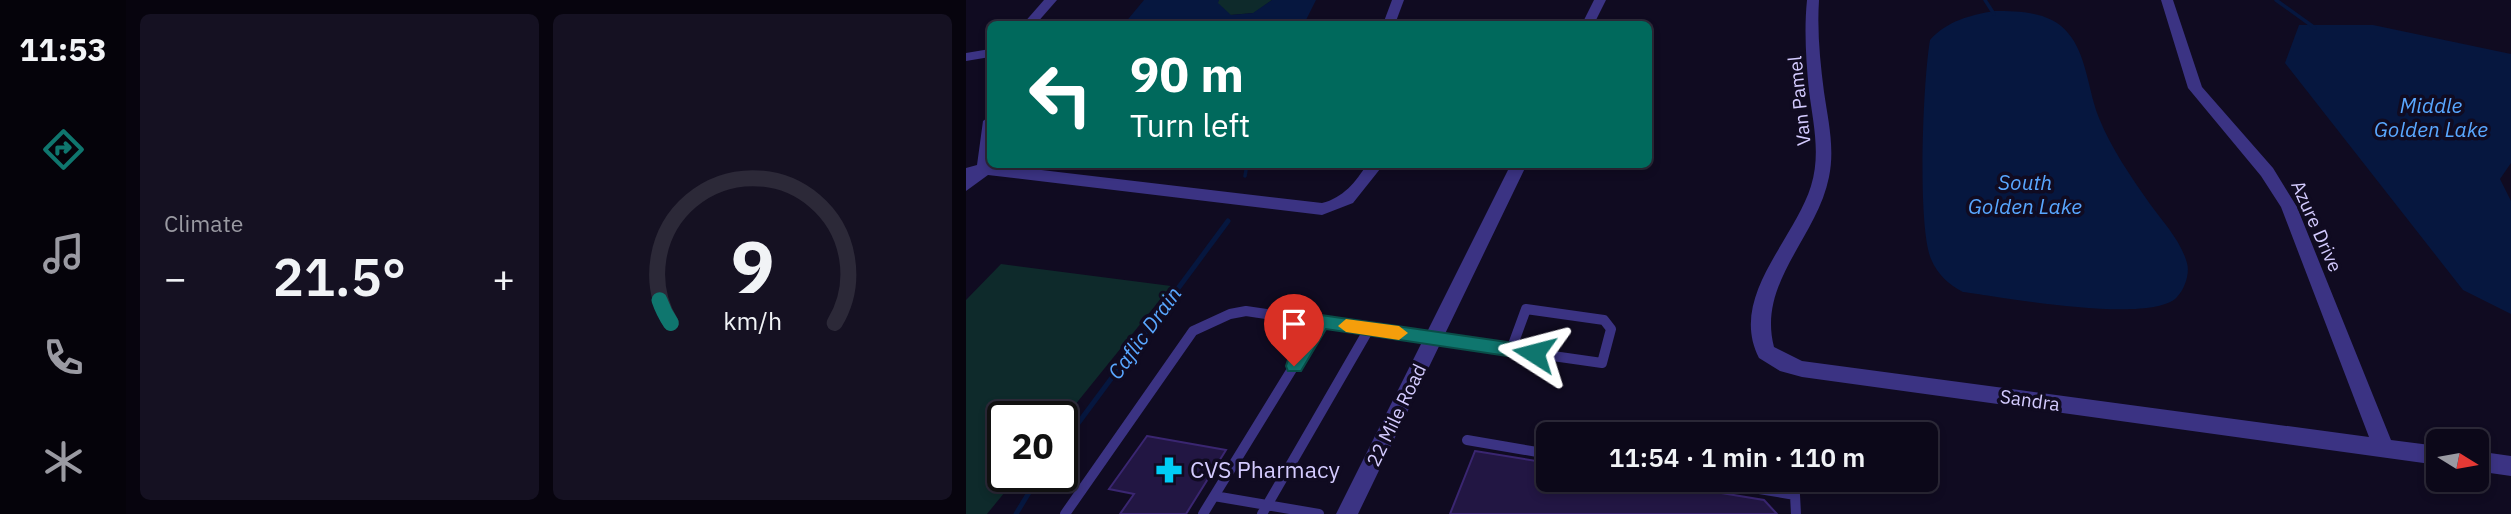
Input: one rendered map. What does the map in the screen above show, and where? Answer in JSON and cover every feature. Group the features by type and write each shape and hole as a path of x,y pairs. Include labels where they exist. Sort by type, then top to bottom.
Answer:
{"street":[{"path":"1032,21 1051,0"},
{"path":"1390,21 1398,0"},
{"path":"1590,21 1600,0"},
{"name":"Van Pamel","path":"1777,271 1808,219 1825,158 1812,54 1813,0"},
{"name":"Azure Drive","path":"2167,0 2195,88 2267,172 2289,208 2384,449"},
{"path":"966,57 987,54"},
{"path":"966,186 985,169 987,150"},
{"path":"966,173 985,169 1322,209 1345,202 1373,168"},
{"name":"22 Mile Road","path":"1347,514 1517,168"},
{"name":"Sandra","path":"1777,271 1764,293 1758,326 1766,352 1787,365 2426,454"},
{"path":"2489,463 2511,466"}],"lane":[{"path":"1065,514 1193,331 1230,314 1246,311 1433,338 1511,350 1602,363 1611,330 1604,320 1526,309 1511,350"},
{"path":"1203,514 1321,322"},
{"path":"1264,510 1369,329"},
{"path":"1466,440 1536,452"},
{"path":"1777,492 1795,495 1796,514"},
{"path":"1214,496 1264,510 1320,514"}],"green space":[{"path":"1219,0 1272,0 1254,13 1230,15 1217,3"},
{"path":"1001,264 1171,286 1078,401 987,401 987,492 1005,492 987,514 966,514 966,300"}],"water":[{"path":"1144,0 1219,0 1218,3 1231,15 1253,13 1272,0 1316,0 1306,21 1126,21"},
{"name":"South Golden Lake","path":"1995,11 2025,12 2044,17 2061,26 2074,42 2109,140 2184,255 2188,267 2187,276 2177,297 2162,305 2138,309 2075,307 1963,292 1937,270 1927,241 1923,185 1925,87 1930,40 1959,20"},
{"name":"Middle Golden Lake","path":"2299,25 2373,25 2511,54 2511,163 2500,179 2511,201 2511,314 2463,290 2285,63"}],"building":[{"name":"CVS Pharmacy","path":"1147,436 1226,450 1186,514 1120,514 1134,494 1109,489"},
{"path":"1475,451 1536,461 1536,492 1715,492 1764,500 1777,514 1450,514"}],"waterway":[{"path":"1985,0 1994,14"},
{"path":"2276,0 2315,28"},
{"name":"Caflic Drain","path":"1245,176 1246,168"},
{"name":"Caflic Drain","path":"1078,423 1228,221"},
{"name":"Caflic Drain","path":"1016,514 1029,492"}],"slow traffic":[{"path":"1346,326 1399,333"}],"place":[{"name":"CVS Pharmacy","path":"1169,470"}],"route":[{"path":"1294,366 1321,322 1534,353"}]}
